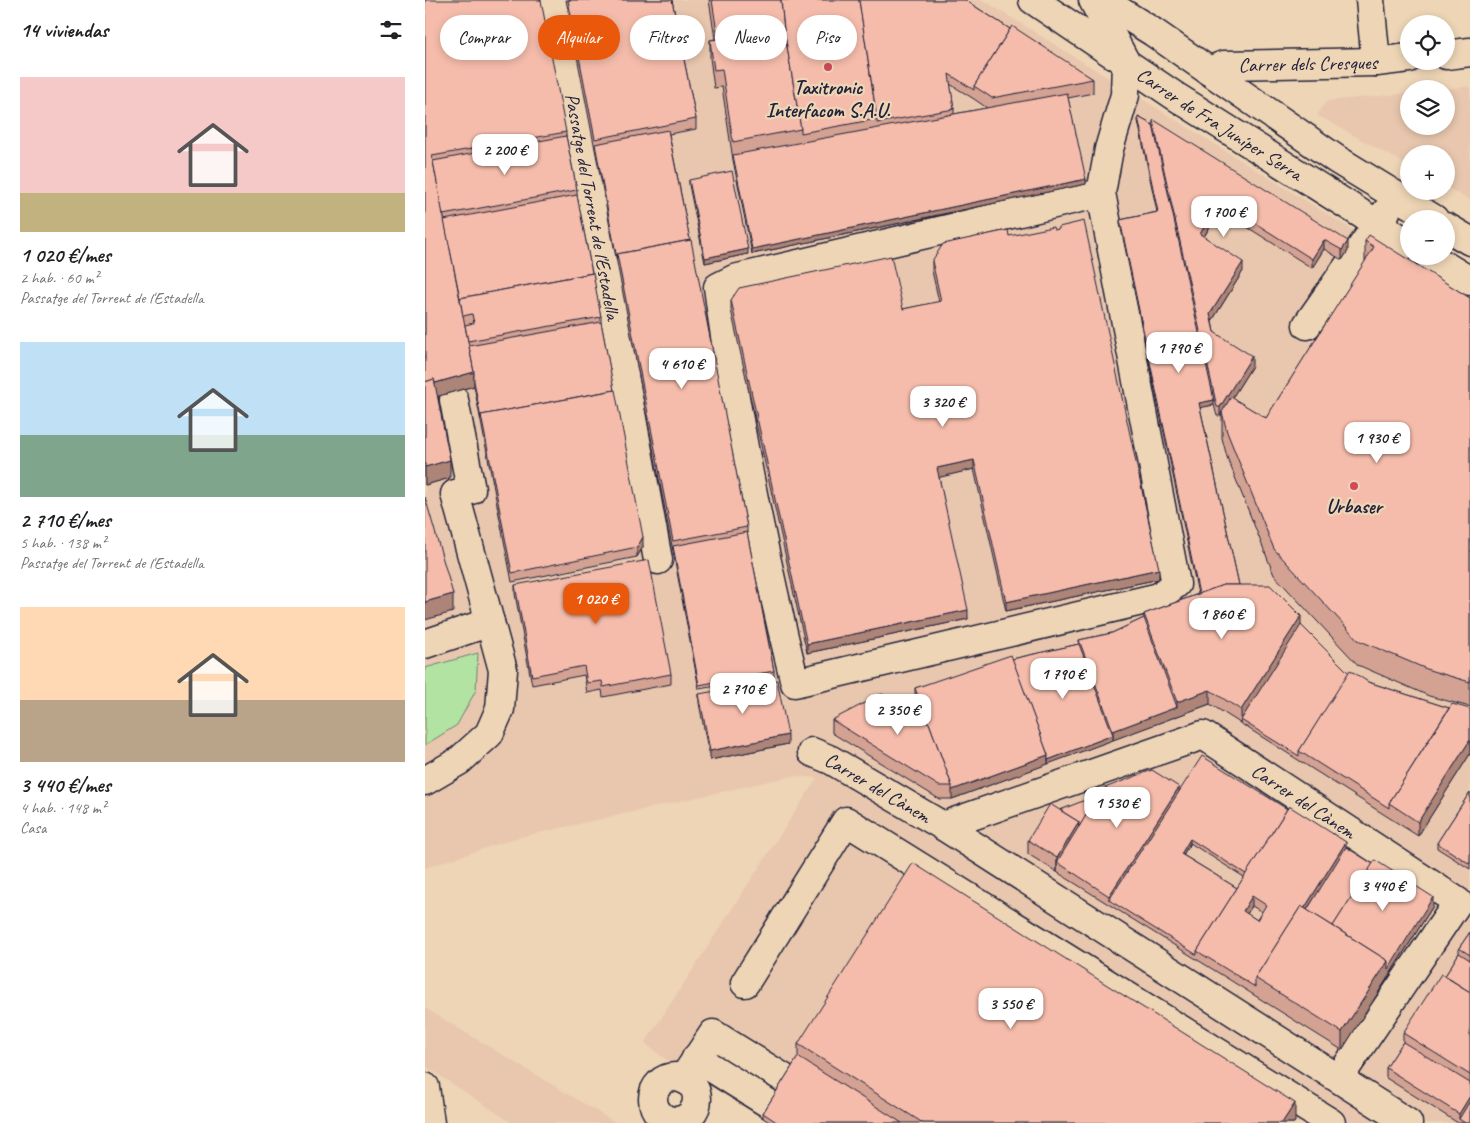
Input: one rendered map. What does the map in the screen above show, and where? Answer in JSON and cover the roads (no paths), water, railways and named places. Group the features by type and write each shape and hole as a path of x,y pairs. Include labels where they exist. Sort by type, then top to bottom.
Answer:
{"street":[{"name":"Passatge del Torrent de l'Estadella","path":"555,0 658,560"},
{"name":"Carrer de Fra Juníper Serra","path":"1033,0 1136,69 1400,238"},
{"path":"1093,0 1136,69"},
{"name":"Carrer de Fra Juníper Serra","path":"1102,0 1153,32 1336,159 1418,210"},
{"path":"1139,0 1153,32"},
{"path":"1370,0 1376,62"},
{"path":"1455,53 1470,52"},
{"path":"1101,193 734,279 718,287 730,377 767,562 795,682 1159,598 1176,584 1101,193 1109,149 1125,95 1136,69 1160,58 1225,97 1251,100"},
{"name":"Carrer dels Cresques","path":"1209,71 1224,64 1376,62 1400,59"},
{"path":"1307,325 1397,197"},
{"path":"1455,232 1470,241"},
{"path":"1444,265 1470,281"},
{"path":"425,781 459,761 489,734 500,709 503,670 455,494 471,490 454,400"},
{"path":"425,644 490,622"},
{"name":"Carrer del Cànem","path":"943,826 1203,734 1458,902 1339,1078"},
{"name":"Carrer del Cànem","path":"812,752 831,760 943,826 1408,1123"},
{"path":"745,983 846,821 1323,1121"},
{"path":"697,1057 695,1090 705,1117 673,1120 665,1118 654,1106 653,1098 659,1084 697,1057 713,1034 779,1092"},
{"path":"425,1089 430,1123"}],"place":[{"name":"Taxitronic Interfacom S.A.U.","path":"828,67"},
{"name":"Urbaser","path":"1354,486"}]}
